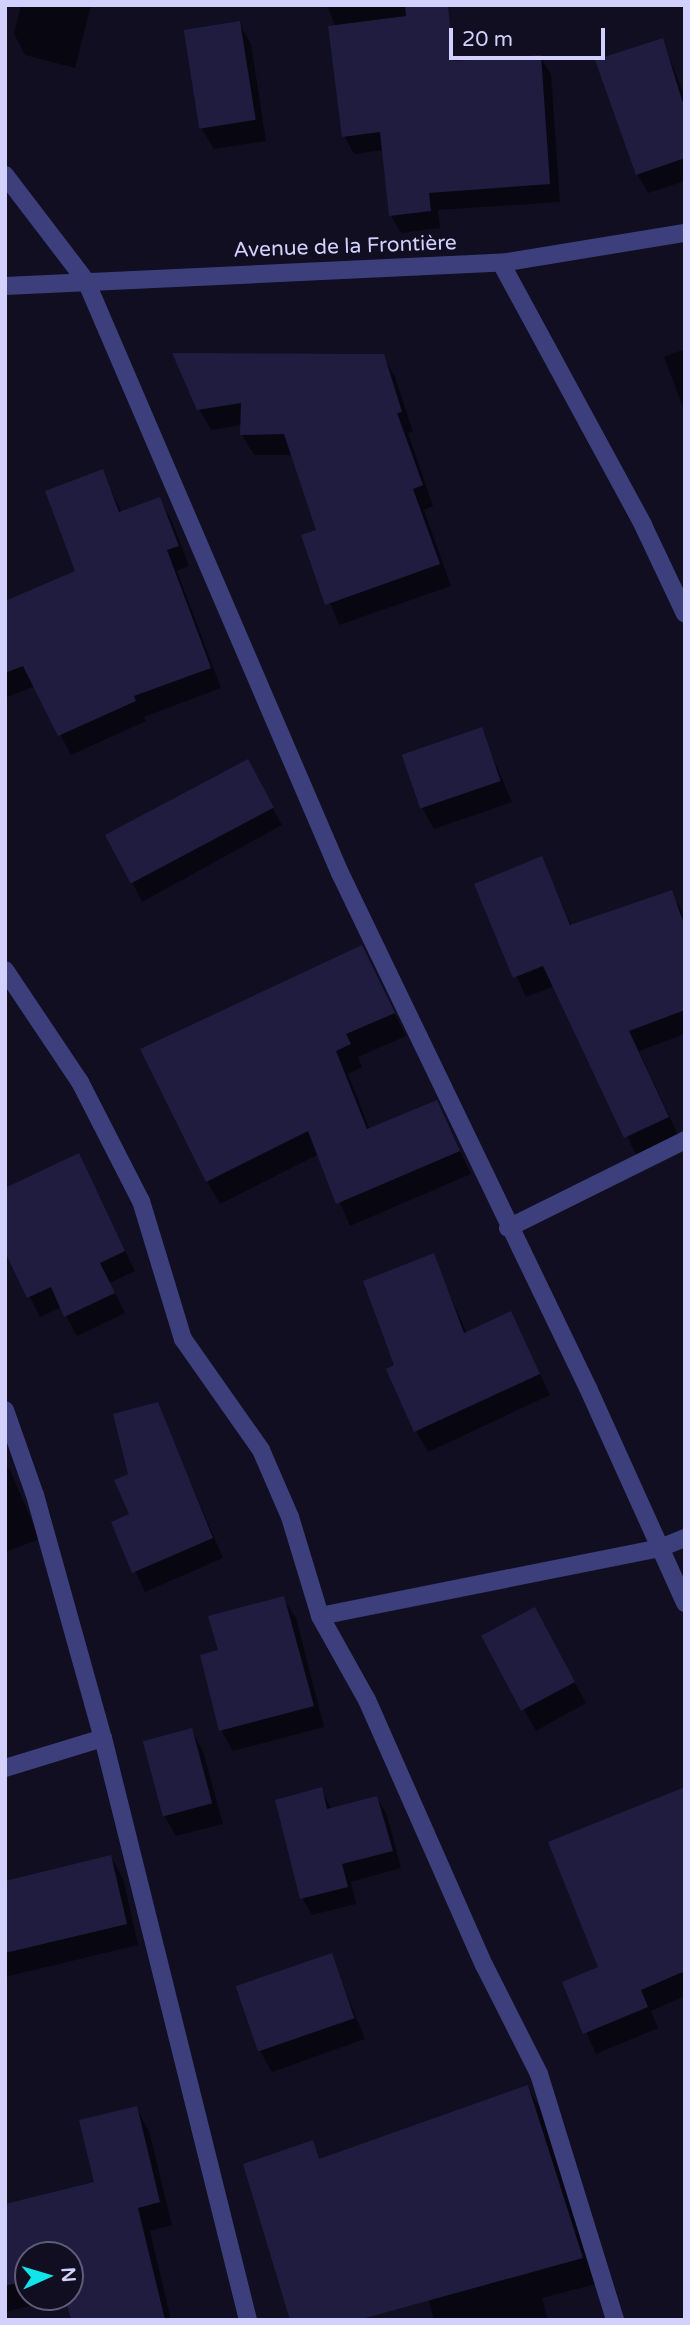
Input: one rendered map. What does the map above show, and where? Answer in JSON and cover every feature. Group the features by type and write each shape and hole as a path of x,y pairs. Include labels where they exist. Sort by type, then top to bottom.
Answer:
{"street":[{"path":"5,175 86,281 341,873 508,1228 588,1388 685,1603"},
{"name":"Avenue de la Frontière","path":"5,286 501,263 685,233"},
{"path":"501,263 643,525 685,614"},
{"path":"5,970 80,1082 141,1201 183,1339 261,1450 290,1517 320,1616 367,1700 484,1965 539,2074 615,2320"},
{"path":"508,1228 685,1140"},
{"path":"5,1410 35,1495 103,1738 248,2320"},
{"path":"320,1616 660,1548 685,1538"},
{"path":"5,1768 103,1738"}],"building":[{"path":"405,5 448,5 453,61 541,55 550,184 429,193 431,211 389,216 380,132 342,137 328,26 406,16"},
{"path":"240,21 256,120 199,129 184,30"},
{"path":"663,38 685,110 685,158 636,175 595,60"},
{"path":"172,353 384,354 402,412 397,413 423,485 413,489 440,564 325,605 301,535 316,530 284,434 240,435 241,403 197,410"},
{"path":"103,469 119,512 160,497 179,546 167,550 211,668 134,696 136,701 58,736 23,666 5,673 5,601 75,571 45,491"},
{"path":"482,727 501,781 420,809 402,755"},
{"path":"248,759 274,808 131,884 105,835"},
{"path":"542,856 570,925 672,890 685,927 685,1010 629,1031 669,1117 624,1138 543,966 513,978 474,884"},
{"path":"362,945 395,1013 346,1034 351,1044 336,1051 367,1129 437,1100 460,1151 336,1204 308,1131 206,1182 140,1049"},
{"path":"79,1153 125,1251 100,1263 115,1293 64,1317 51,1287 27,1298 5,1252 5,1188"},
{"path":"434,1253 464,1333 511,1311 540,1374 414,1432 386,1369 394,1365 363,1281"},
{"path":"158,1402 213,1538 132,1573 111,1522 129,1514 114,1480 128,1474 113,1414"},
{"path":"284,1596 314,1706 219,1731 200,1655 218,1650 208,1616"},
{"path":"535,1607 575,1682 521,1711 481,1636"},
{"path":"192,1728 212,1803 163,1817 143,1741"},
{"path":"322,1787 327,1809 377,1796 393,1851 342,1864 348,1887 300,1899 275,1800"},
{"path":"685,1787 685,1971 641,1990 648,2007 583,2034 562,1982 598,1967 548,1842"},
{"path":"111,1855 127,1924 5,1953 5,1881"},
{"path":"332,1953 354,2018 258,2051 236,1986"},
{"path":"528,2085 583,2258 358,2320 290,2320 243,2164 313,2140 319,2159"},
{"path":"137,2106 160,2202 138,2208 165,2320 71,2320 69,2311 84,2311 84,2241 14,2241 14,2284 5,2286 5,2204 94,2182 79,2120"}]}
